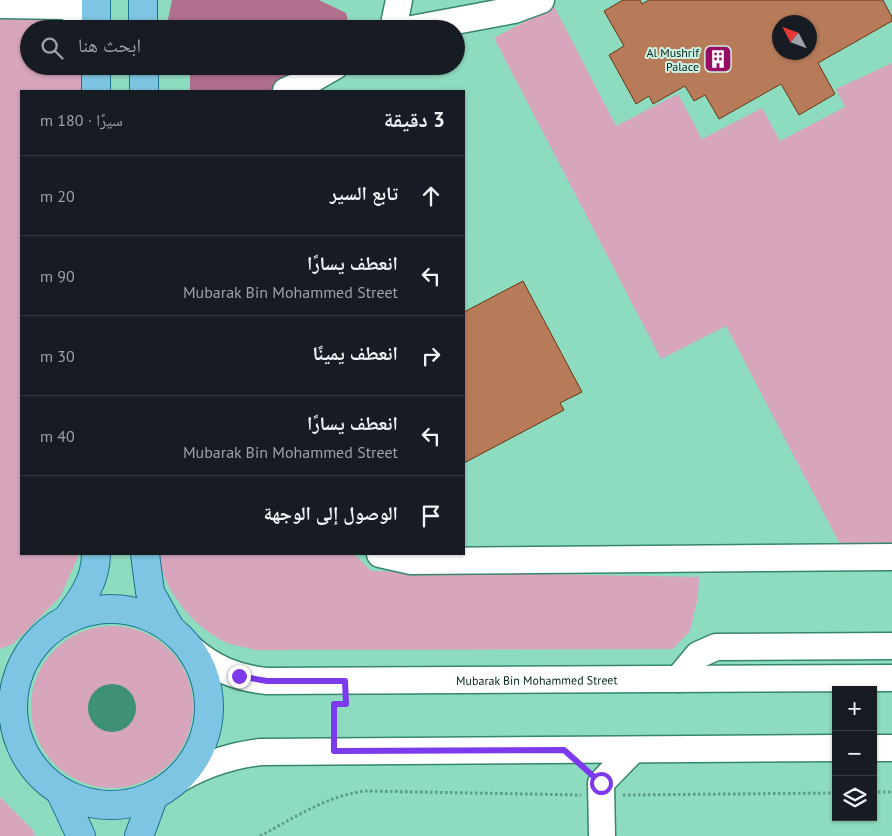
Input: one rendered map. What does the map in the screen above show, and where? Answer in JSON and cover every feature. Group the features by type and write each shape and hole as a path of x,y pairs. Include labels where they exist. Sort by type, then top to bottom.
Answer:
{"main road":[{"path":"143,0 144,20"},
{"path":"96,75 96,90"},
{"path":"144,75 144,90"},
{"path":"96,555 96,565 88,591 67,619 44,636 11,670 14,694 12,746 39,774 60,791 90,803 123,804 162,789 185,770 197,754 206,728 209,700 203,673 190,648 170,628 150,592 145,555"},
{"path":"67,619 92,610 120,609 146,615 170,628"},
{"path":"139,836 162,789"},
{"path":"60,791 81,836"}],"street":[{"path":"395,20 399,0"},
{"path":"460,20 514,10 541,0"},
{"path":"0,5 71,3 96,16"},
{"path":"289,90 320,75"},
{"path":"384,555 411,562 892,557"},
{"path":"678,679 698,655 716,647 892,646"},
{"name":"Mubarak Bin Mohammed Street","path":"190,648 212,666 253,680 892,678"},
{"path":"162,789 205,765 242,754 261,752 832,748"},
{"path":"877,748 892,748"},
{"path":"564,750 602,789"},
{"path":"602,836 602,789 633,750"}],"path":[{"path":"334,751 334,704 346,704 345,681"},
{"path":"260,836 328,800 346,794 365,791 602,789 832,793"},
{"path":"877,792 892,792"}],"shaded area":[{"path":"172,0 319,0 346,13 348,20 168,20"},
{"path":"554,6 616,126 678,94 702,139 762,108 780,141 845,107 836,89 892,63 892,545 842,548 726,326 661,359 494,38"},
{"path":"39,13 62,20 20,20 20,75 82,75 82,90 20,90 20,555 78,555 78,557 60,597 13,644 0,649 0,14"},
{"path":"190,75 298,75 272,90 190,90"},
{"path":"160,555 355,555 371,571 699,577 698,597 690,631 673,649 255,650 225,642 202,627 191,617 173,593 162,567"},
{"path":"120,626 136,629 150,635 170,649 180,662 190,683 193,707 190,731 180,752 170,765 157,775 136,785 104,788 88,785 74,779 60,770 49,759 34,731 31,699 34,683 40,669 49,655 60,644 88,629"},
{"path":"107,684 117,684 126,688 132,694 135,699 135,717 126,728 117,732 107,732 98,728 92,722 88,713 88,703 92,694 98,688"},
{"path":"0,797 33,830 35,836 0,836"}],"building":[{"name":"Al Mushrif Palace","path":"623,0 640,0 642,4 649,0 883,0 892,17 892,21 818,63 835,94 799,115 781,84 719,119 705,95 694,101 685,86 653,104 649,96 636,104 609,55 624,46 604,11"},
{"path":"523,281 582,392 560,403 564,410 465,462 465,311"}],"place":[{"name":"Al Mushrif Palace","path":"718,59"}],"route":[{"path":"239,676 267,681 345,681 346,704 334,704 334,751 564,750 601,783"}]}
